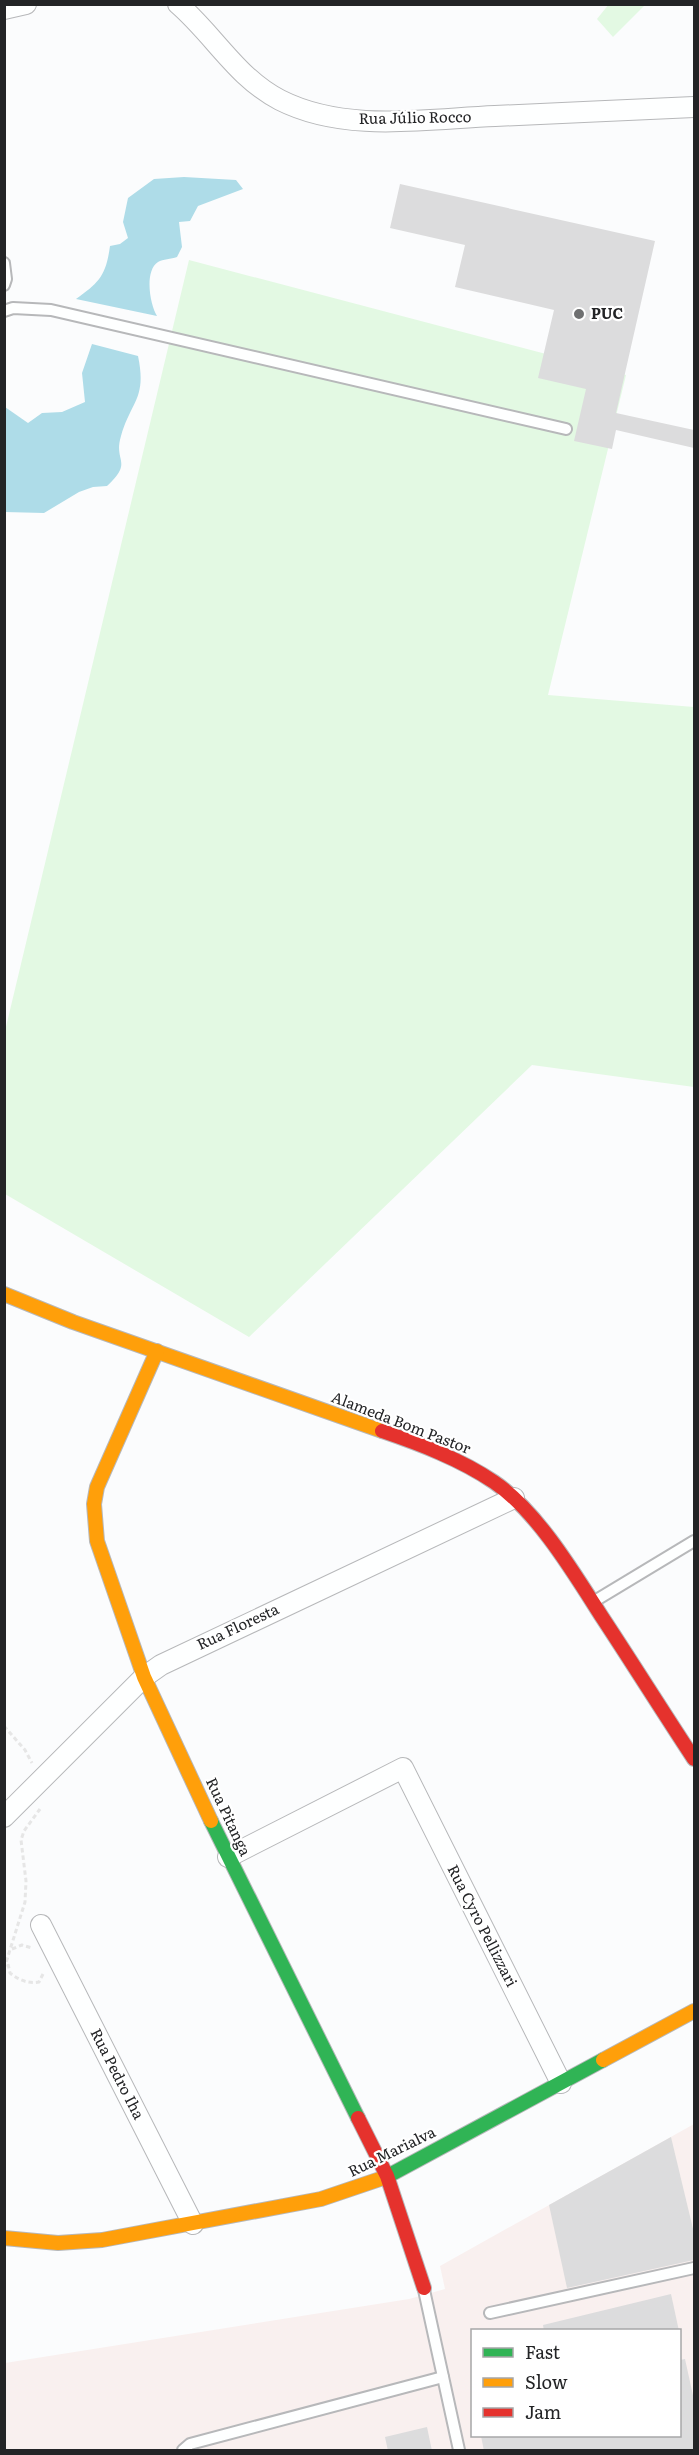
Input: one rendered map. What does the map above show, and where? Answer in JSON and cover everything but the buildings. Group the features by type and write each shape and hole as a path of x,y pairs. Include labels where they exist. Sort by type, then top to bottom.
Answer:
{"street":[{"path":"4,9 26,4"},
{"name":"Rua Júlio Rocco","path":"178,4 236,68 256,85 279,100 330,118 392,120 694,107"},
{"name":"Alameda Bom Pastor","path":"4,1294 54,1315 426,1447 470,1467 494,1482 514,1498 552,1542 694,1759"},
{"name":"Rua Pitanga","path":"157,1351 97,1487 94,1504 97,1541 144,1677 228,1857 387,2176 424,2288"},
{"name":"Rua Floresta","path":"4,1817 144,1677 176,1656 514,1498"},
{"name":"Rua Cyro Pellizzari","path":"228,1857 403,1768 561,2083"},
{"name":"Rua Pedro Iha","path":"41,1925 193,2224"},
{"name":"Rua Marialva","path":"4,2238 78,2243 321,2199 387,2176 694,2011"}],"lane":[{"path":"4,262 6,279 4,285"},
{"path":"4,311 13,308 51,310 566,429"},
{"path":"593,1603 694,1541"},
{"path":"490,2313 694,2268"},
{"path":"424,2288 459,2451"},
{"path":"183,2451 190,2444 443,2377"}],"path":[{"path":"4,1726 25,1750 40,1783 44,1804 24,1831 21,1840 26,1902 4,1970"},
{"path":"12,1949 22,1945 36,1951"},
{"path":"8,1959 10,1973 19,1980 31,1984 39,1982 44,1977 43,1965"}],"shaded area":[{"path":"694,2124 694,2450 5,2450 5,2363 409,2299 445,2289 440,2266"}],"green space":[{"path":"609,4 645,5 613,37 597,19"},
{"path":"189,260 626,375 548,695 694,707 694,1087 532,1065 249,1337 5,1194 5,1031"}],"water":[{"path":"184,177 236,180 243,189 198,206 190,221 179,222 182,247 177,257 158,262 151,273 152,304 157,316 76,299 91,288 104,271 110,246 120,244 128,238 123,222 128,198 154,179"},
{"path":"92,344 138,356 141,382 137,399 121,436 119,471 107,486 93,487 79,492 44,513 5,512 5,407 28,423 42,413 62,412 85,402 82,373"}],"traffic: fast":[{"path":"211,1821 358,2118"},
{"path":"386,2177 603,2060"}],"traffic: slow":[{"path":"4,1294 73,1322 382,1431"},
{"path":"157,1351 97,1487 94,1504 97,1541 144,1677 211,1821"},
{"path":"603,2060 694,2011"},
{"path":"4,2238 58,2243 102,2240 321,2199 386,2177"}],"traffic: jam":[{"path":"382,1431 467,1466 494,1482 525,1509 567,1563 694,1759"},
{"path":"358,2118 387,2176 424,2288"}],"place":[{"name":"PUC","path":"579,314"}]}
